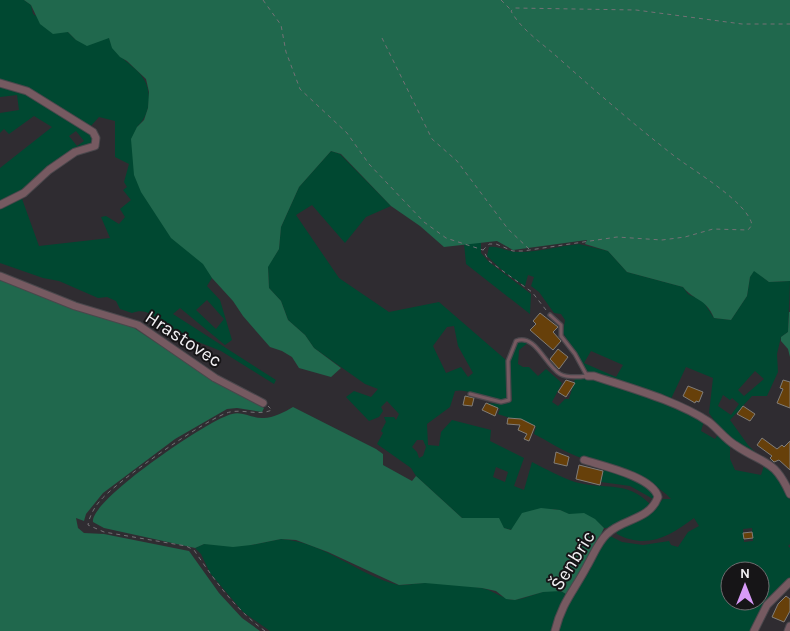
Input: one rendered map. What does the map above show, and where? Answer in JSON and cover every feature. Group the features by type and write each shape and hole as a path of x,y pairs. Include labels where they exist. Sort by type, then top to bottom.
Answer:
{"street":[{"path":"0,83 27,90 93,132 96,138 95,146 75,152 49,170 24,193 0,205"},
{"name":"Hrastovec","path":"0,276 76,306 138,325 215,378 263,403"},
{"path":"588,376 594,376 642,393 708,422 732,444 775,468 788,486 790,494"},
{"name":"Šenbric","path":"555,631 566,598 580,580 601,540 614,528 651,510 658,497 653,488 638,479 620,470 584,460"},
{"path":"754,631 767,605 790,582"},
{"path":"788,631 790,626"}],"lane":[{"path":"550,314 561,325 561,336 575,354 588,376"},
{"path":"470,394 501,402 509,400 508,361 516,341 521,338 528,340 534,345 551,367 562,375 588,376"}],"path":[{"path":"263,0 280,25 286,52 300,89 347,134 369,164 424,222 446,238 483,250 489,261 532,292 550,314"},
{"path":"483,250 489,244 496,244 513,251 617,238 662,240 685,237 713,228 748,230 752,225 751,220 731,196 674,156 600,96 536,39 501,0"},
{"path":"511,11 516,8 636,10 742,24 790,24"},
{"path":"382,38 432,139 457,161 508,229 530,250"},
{"path":"263,403 272,408 272,410 264,413 230,412 221,415 162,452 100,500 88,525 104,532 186,546 194,550 227,597 246,617 265,631"}],"green space":[{"path":"0,0 24,0 31,5 33,14 62,32 68,32 76,40 109,38 119,55 139,73 148,89 149,104 146,115 137,127 212,278 207,286 220,300 232,340 225,345 180,308 173,314 276,380 274,384 221,351 158,326 158,319 148,313 139,311 132,313 120,309 116,301 107,297 98,298 59,281 43,278 0,263 0,207 21,196 39,246 110,238 101,217 106,216 119,224 125,217 120,209 131,200 123,190 127,187 124,182 129,164 115,157 115,121 99,117 90,127 65,113 43,96 26,88 0,82","holes":["207,300 224,319 216,329 196,310"]},
{"path":"24,0 790,0 790,281 769,282 754,271 750,277 747,296 731,320 714,318 704,303 687,292 683,287 627,272 608,251 585,244 587,240 513,250 497,241 444,247 420,226 391,206 341,154 331,151 299,187 281,227 279,249 268,267 269,288 281,301 288,320 305,335 314,348 341,368 331,377 299,368 292,357 270,347 212,278 203,264 171,238 141,192 134,175 131,139 137,127 144,120 148,108 149,92 146,79 120,57 112,48 109,38 87,46 76,40 68,32 53,34 40,24 31,5"},
{"path":"0,86 25,94 60,113 92,136 93,141 30,186 0,202 0,168 52,127 34,116 9,134 4,129 0,133 0,113 19,110 17,95 0,97","holes":["76,131 84,141 77,146 69,136"]},
{"path":"331,151 340,154 391,206 366,217 345,243 312,205 296,215 339,278 389,312 439,302 506,360 507,398 494,400 468,392 455,391 450,407 427,424 428,445 439,446 441,432 452,420 491,430 490,441 524,458 514,486 524,490 532,462 575,482 614,487 633,492 650,504 647,511 607,528 604,528 588,517 551,509 532,512 512,530 462,518 416,476 411,468 377,444 386,422 384,417 394,417 396,420 399,414 387,401 381,407 383,411 379,417 369,421 346,397 354,391 371,397 378,389 365,384 314,348 305,335 288,320 281,301 269,288 268,266 279,249 281,227 299,187","holes":["454,326 458,346 473,373 468,377 461,367 446,373 433,346 447,327","417,440 423,440 426,447 423,456 419,458 417,452 412,447","496,467 508,472 505,482 493,477"]},
{"path":"464,243 481,243 481,253 489,262 531,294 530,314 466,264"},
{"path":"579,244 608,251 627,272 683,287 688,294 703,301 714,318 731,320 747,296 750,277 754,270 769,282 790,281 788,332 781,337 777,354 778,372 767,396 752,396 730,420 748,445 761,458 732,439 709,413 713,378 686,367 670,401 588,372 563,333 565,320 561,314 554,313 539,292 531,286 534,277 528,275 525,286 505,273 487,256 489,247 520,252","holes":["591,351 623,365 616,377 584,363","755,371 764,379 744,396 738,390","723,395 730,400 732,398 739,404 731,415 718,406"]},
{"path":"0,279 122,320 219,384 264,408 262,412 237,408 227,409 175,439 103,493 86,514 84,521 76,518 78,528 84,533 104,534 189,551 219,593 242,618 260,631 0,631"},
{"path":"789,312 790,357 788,349 781,341 781,337 788,332"},
{"path":"522,340 529,342 519,350 518,364 523,367 529,367 538,376 546,369 562,383 552,402 558,406 565,399 569,399 575,379 593,378 643,395 704,421 701,431 715,439 719,433 730,443 730,459 735,470 761,475 765,463 785,485 790,500 790,544 788,546 790,548 790,578 770,599 770,561 720,561 720,611 762,611 752,631 558,631 567,603 586,577 608,535 622,542 643,545 669,541 671,545 678,547 688,532 699,526 694,518 667,535 648,541 628,539 617,534 615,529 649,515 663,499 671,499 652,484 640,478 576,456 534,434 536,427 498,414 500,409 487,403 505,404 512,401 509,361 517,342","holes":["752,528 753,541 744,542 743,529"]},
{"path":"293,407 376,449 383,454 383,465 412,481 416,476 462,518 499,518 504,528 511,530 522,513 541,508 560,510 569,514 584,513 595,519 604,528 581,575 566,594 561,591 543,592 515,600 506,599 496,591 482,588 425,583 399,585 328,552 296,540 281,539 233,547 204,544 195,548 104,528 93,522 97,512 129,480 177,445 219,419 239,413 266,418 278,415"},
{"path":"604,469 620,472 653,490 655,500 630,486 601,482"},
{"path":"281,539 297,541 312,546 369,574 398,585 432,583 468,586 486,589 514,600 547,591 560,591 566,594 559,607 553,631 270,631 243,612 210,573 201,554 195,548 204,544 251,545"}],"building":[{"path":"540,313 558,327 553,332 561,341 553,350 530,330 536,324 533,321"},
{"path":"558,349 568,357 559,369 550,359"},
{"path":"566,380 575,383 566,397 558,392"},
{"path":"783,380 790,382 790,408 777,403 783,389 780,388"},
{"path":"688,386 703,392 699,402 696,401 695,403 683,396"},
{"path":"465,396 474,398 472,406 463,405"},
{"path":"486,403 498,408 495,416 482,410"},
{"path":"743,406 755,414 750,421 737,414"},
{"path":"508,418 521,419 535,426 529,441 524,439 527,434 518,430 520,425 507,424"},
{"path":"762,438 777,449 782,445 784,447 790,441 790,470 779,460 774,462 770,458 772,456 757,445"},
{"path":"556,452 569,457 567,466 554,463"},
{"path":"579,465 603,471 600,485 576,479"},
{"path":"752,532 753,538 744,539 743,533"},
{"path":"786,596 790,599 790,611 784,622 772,617 778,604"}]}
